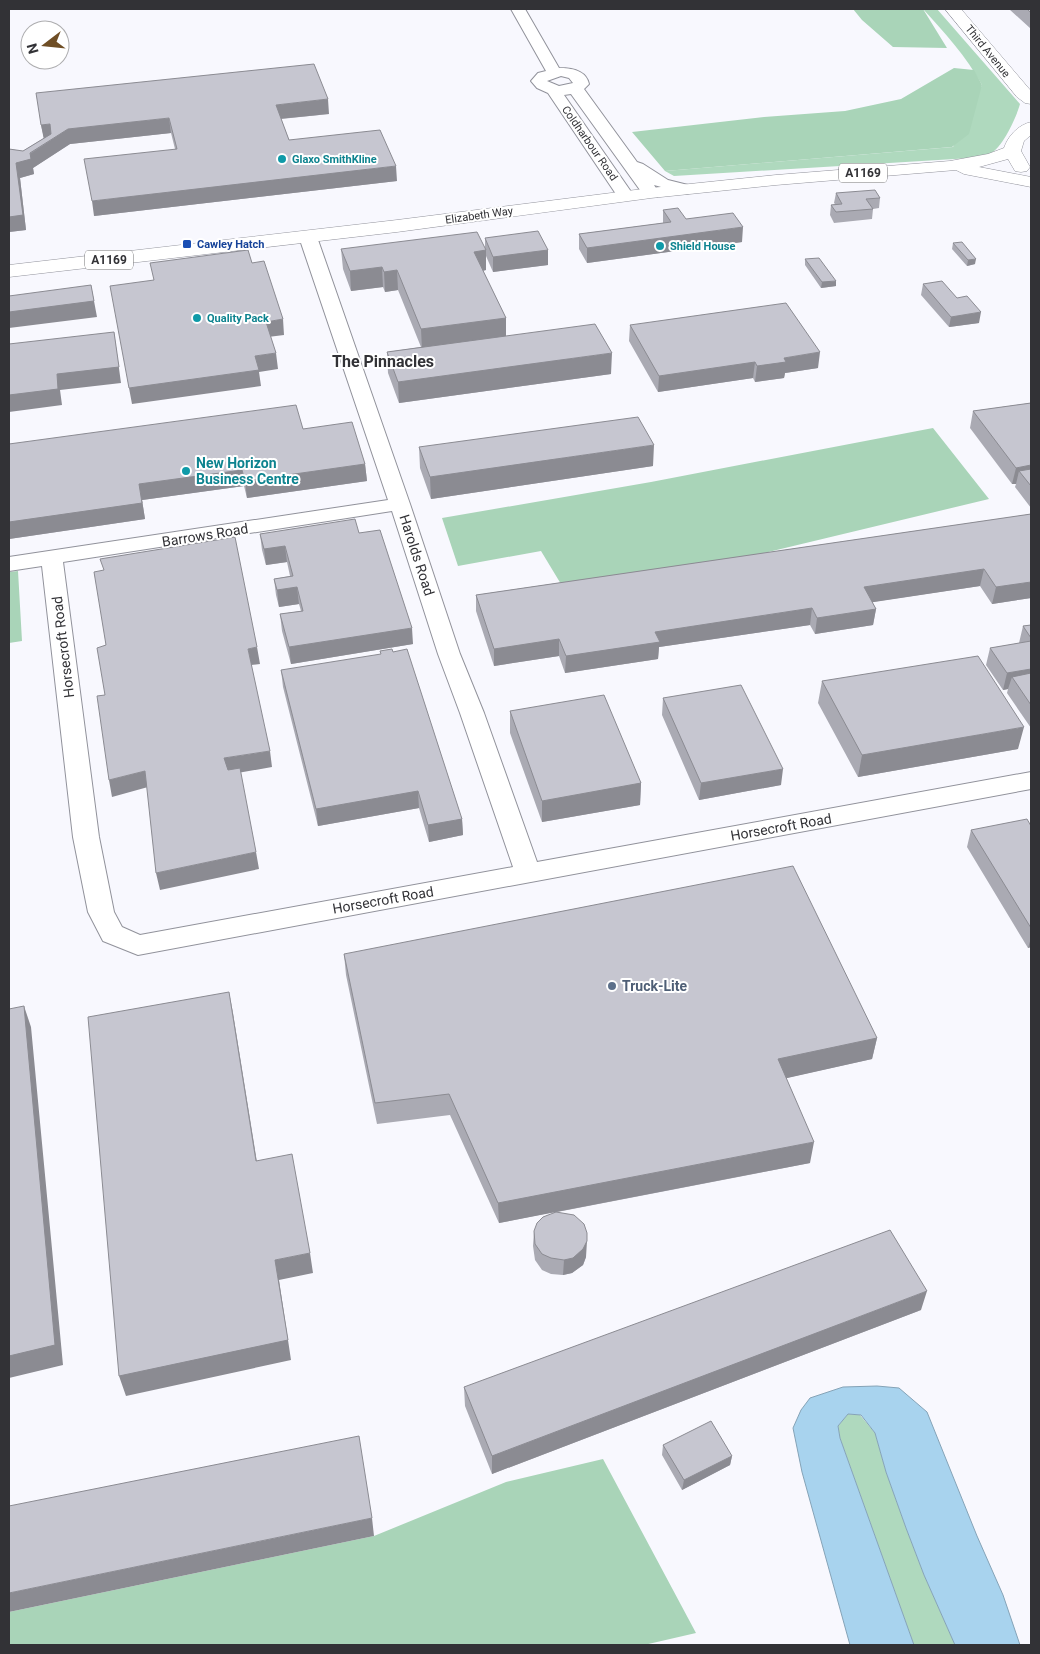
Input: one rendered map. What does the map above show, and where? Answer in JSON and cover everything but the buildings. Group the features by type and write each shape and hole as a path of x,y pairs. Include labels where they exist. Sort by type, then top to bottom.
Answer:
{"main road":[{"name":"Third Avenue","path":"953,9 1027,96 1029,128"},
{"path":"1029,128 1016,139 1012,151 1017,163 1031,176"},
{"name":"Elizabeth Way","path":"9,271 308,237 686,189 950,166 992,159 1012,151"},
{"name":"Elizabeth Way","path":"950,166 1031,182"}],"street":[{"path":"518,9 555,72"},
{"name":"Coldharbour Road","path":"555,72 578,76 581,81 575,88 565,90 553,90 544,87 540,82 544,76 555,72"},
{"name":"Coldharbour Road","path":"575,88 651,193"},
{"name":"Coldharbour Road","path":"553,90 626,196"},
{"name":"Coldharbour Road","path":"627,160 648,176 663,184 686,189"},
{"name":"Harolds Road","path":"308,237 400,504 449,654 472,712 528,873"},
{"name":"Barrows Road","path":"9,564 400,504"},
{"name":"Horsecroft Road","path":"52,558 86,837 101,912 112,934 138,945 1031,781"}],"green space":[{"path":"853,9 923,9 947,48 893,47 862,20"},
{"path":"923,9 937,9 1020,104 1004,139 990,154 971,158 674,176 665,171 953,147 982,85 962,55"},
{"path":"954,68 974,70 982,85 969,134 952,147 665,171 632,132 764,117 845,111 901,99"},
{"path":"933,428 989,499 731,561 567,594 541,551 458,566 442,518 651,482"},
{"path":"18,571 22,641 9,643 9,572"},
{"path":"848,1414 860,1415 875,1433 886,1472 906,1528 924,1575 955,1645 914,1645 840,1438 838,1426"},
{"path":"603,1459 696,1633 644,1645 9,1645 9,1612 374,1536 506,1482"}],"water":[{"path":"877,1386 899,1388 927,1412 1003,1595 1020,1645 955,1645 924,1575 906,1528 886,1472 875,1433 861,1415 848,1414 838,1426 840,1438 914,1645 850,1645 802,1472 793,1428 801,1410 810,1398 843,1387"}],"place":[{"name":"Glaxo SmithKline","path":"282,159"},
{"name":"Cawley Hatch","path":"187,244"},
{"name":"Shield House","path":"660,246"},
{"name":"Quality Pack","path":"197,318"},
{"name":"New Horizon Business Centre","path":"186,471"},
{"name":"Truck-Lite","path":"612,986"}],"district":[{"name":"The Pinnacles","path":"383,361"}]}
